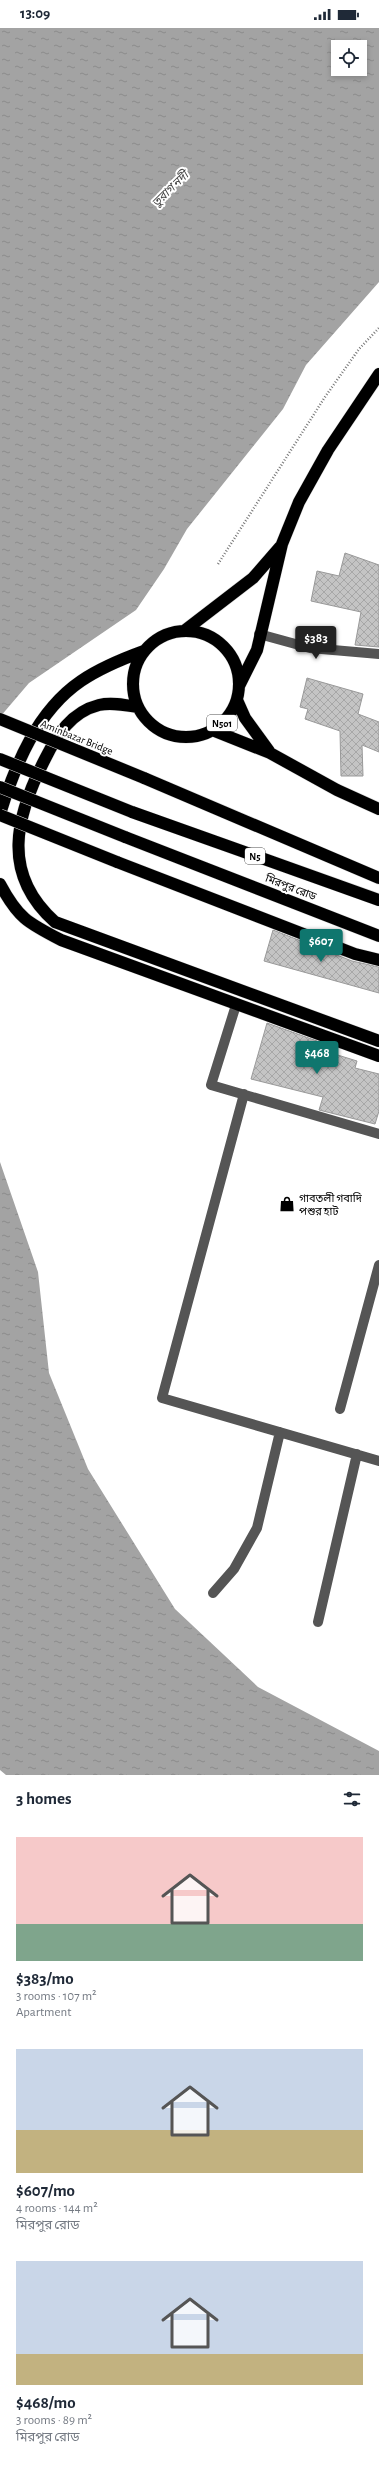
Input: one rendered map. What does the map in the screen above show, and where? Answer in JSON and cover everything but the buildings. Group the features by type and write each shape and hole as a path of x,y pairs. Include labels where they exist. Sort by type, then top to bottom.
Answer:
{"highway":[{"name":"N501","path":"239,686 257,650 259,634 282,544 299,502 328,450 379,374"},
{"name":"N501","path":"184,631 254,578 282,544"},
{"name":"N501","path":"184,631 199,632 213,638 224,647 236,665 239,686 237,700 231,712 212,730 188,737 176,736 154,726 138,707 134,693 133,679 136,664 144,651 150,644 166,634 184,631"},
{"path":"144,651 111,665 81,681 48,710 18,764 0,815 355,954 379,960"},
{"path":"237,700 245,718 270,753"},
{"path":"138,707 100,705 88,709 74,718 59,732 43,763 23,811 19,835 19,855 23,874 28,891 39,907 55,922 379,1041"},
{"name":"Aminbazar Bridge","path":"0,719 144,778 379,878"},
{"name":"N501","path":"212,730 270,753 337,790 379,809"},
{"name":"N5","path":"0,759 132,812 379,900"},
{"name":"মিরপুর রোড","path":"0,787 379,936"},
{"path":"0,884 15,912 35,927 55,937 236,1005 379,1056"},
{"path":"361,894 379,891"}],"street":[{"path":"259,634 310,648 379,654"},
{"path":"236,1005 211,1084 379,1134"},
{"path":"244,1094 162,1398 379,1461"},
{"path":"340,1409 379,1265"},
{"path":"213,1594 234,1569 257,1528 280,1432"},
{"path":"318,1622 358,1454"}],"path":[{"path":"218,564 325,397 359,349 379,328"}],"water":[{"name":"তুরাগ নদী","path":"0,28 379,28 379,282 306,365 283,409 187,529 164,569 136,610 29,683 0,717"},
{"path":"0,1162 38,1272 49,1373 88,1469 175,1609 258,1687 379,1751 379,1775 6,1775 0,1770"}],"place":[{"name":"গাবতলী গবাদি পশুর হাট","path":"287,1204"}]}
